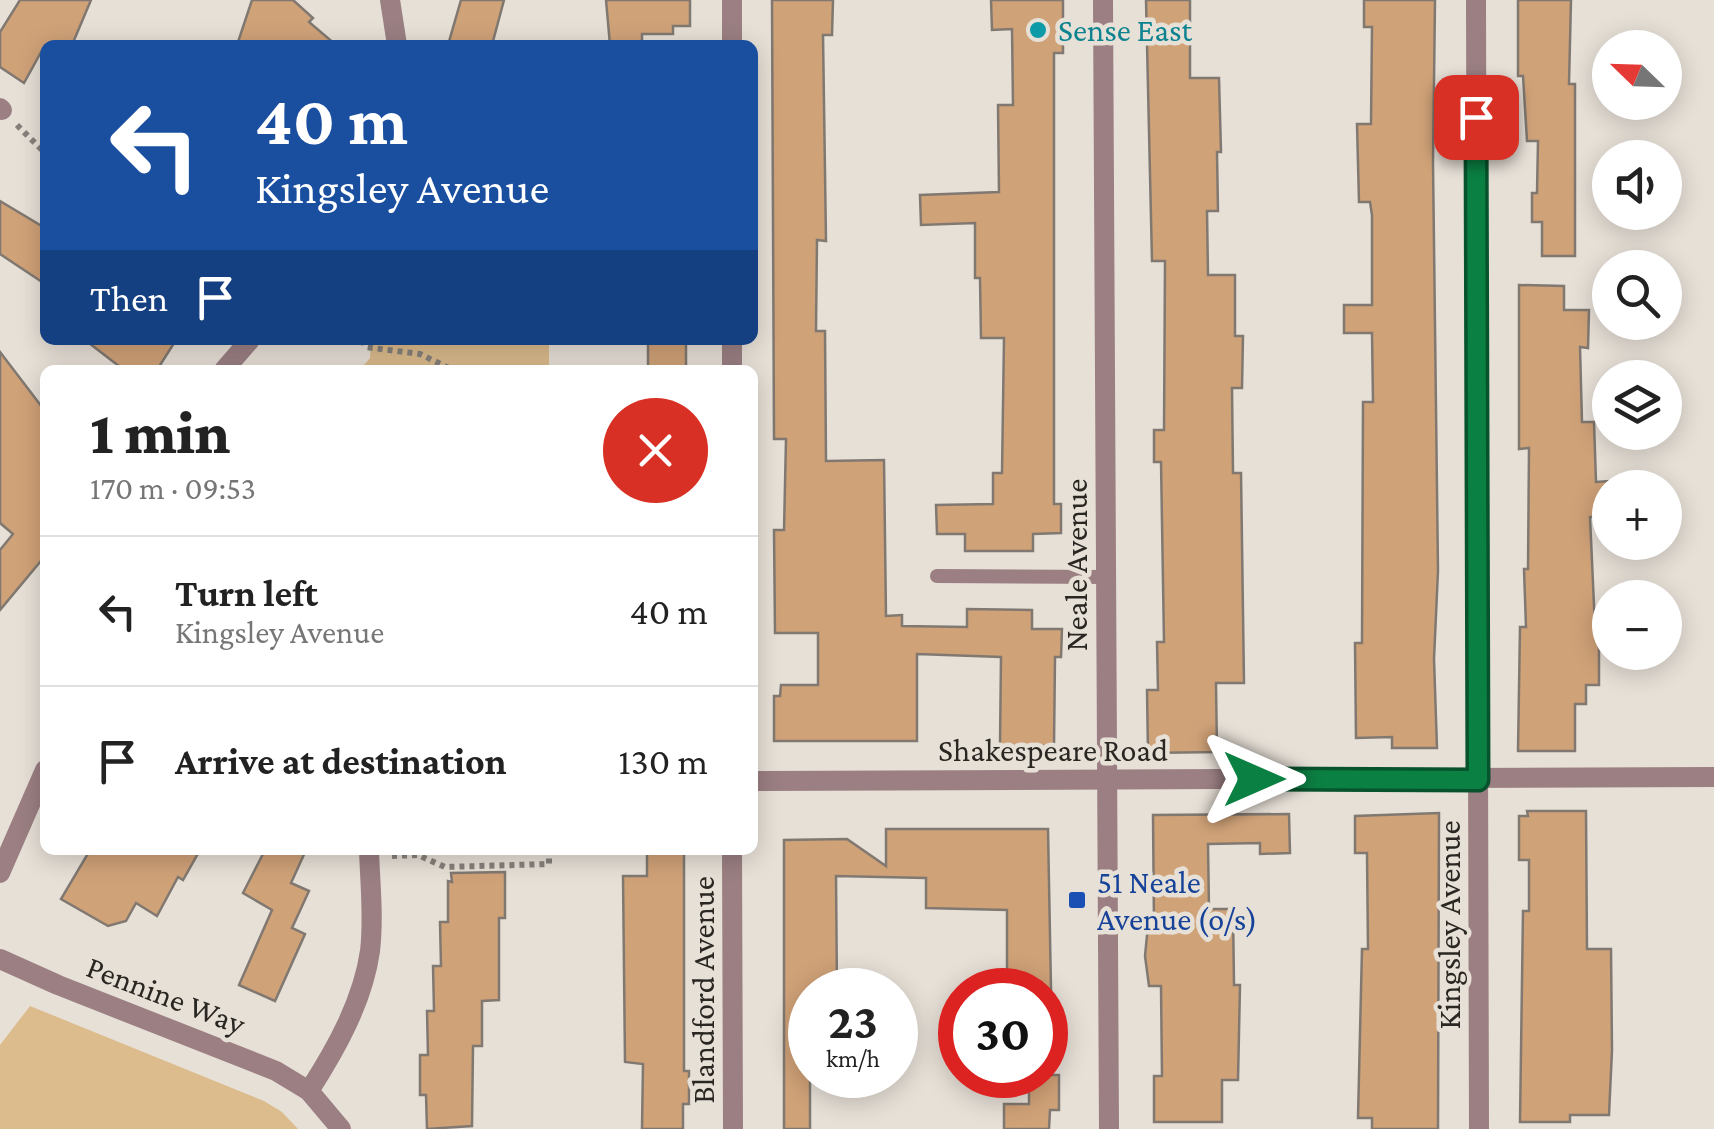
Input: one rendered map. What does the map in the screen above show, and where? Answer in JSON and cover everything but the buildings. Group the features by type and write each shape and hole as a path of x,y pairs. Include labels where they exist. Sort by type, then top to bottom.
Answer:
{"street":[{"path":"390,0 397,40"},
{"path":"732,0 732,40"},
{"name":"Neale Avenue","path":"1104,0 1109,1129"},
{"name":"Kingsley Avenue","path":"1476,0 1479,1129"},
{"path":"228,365 246,345"},
{"name":"Shakespeare Road","path":"758,781 1714,777"},
{"path":"0,873 40,781"},
{"path":"308,1091 335,1050 363,983 370,952 372,911 369,855"},
{"name":"Blandford Avenue","path":"732,855 733,1129"},
{"name":"Pennine Way","path":"0,959 276,1071 308,1091 341,1129"}],"lane":[{"path":"937,576 1106,577"}],"path":[{"path":"1,109 40,148"},
{"path":"364,345 420,354 443,365"},
{"path":"420,855 445,867 549,864 549,855"}],"shaded area":[{"path":"371,345 549,345 549,365 364,365 370,358"},
{"path":"30,1006 264,1101 298,1129 0,1129 0,1045"}],"place":[{"name":"Sense East","path":"1038,30"},
{"name":"51 Neale Avenue (o/s)","path":"1077,900"}],"route":[{"path":"1254,779 1478,780 1476,117"}]}
